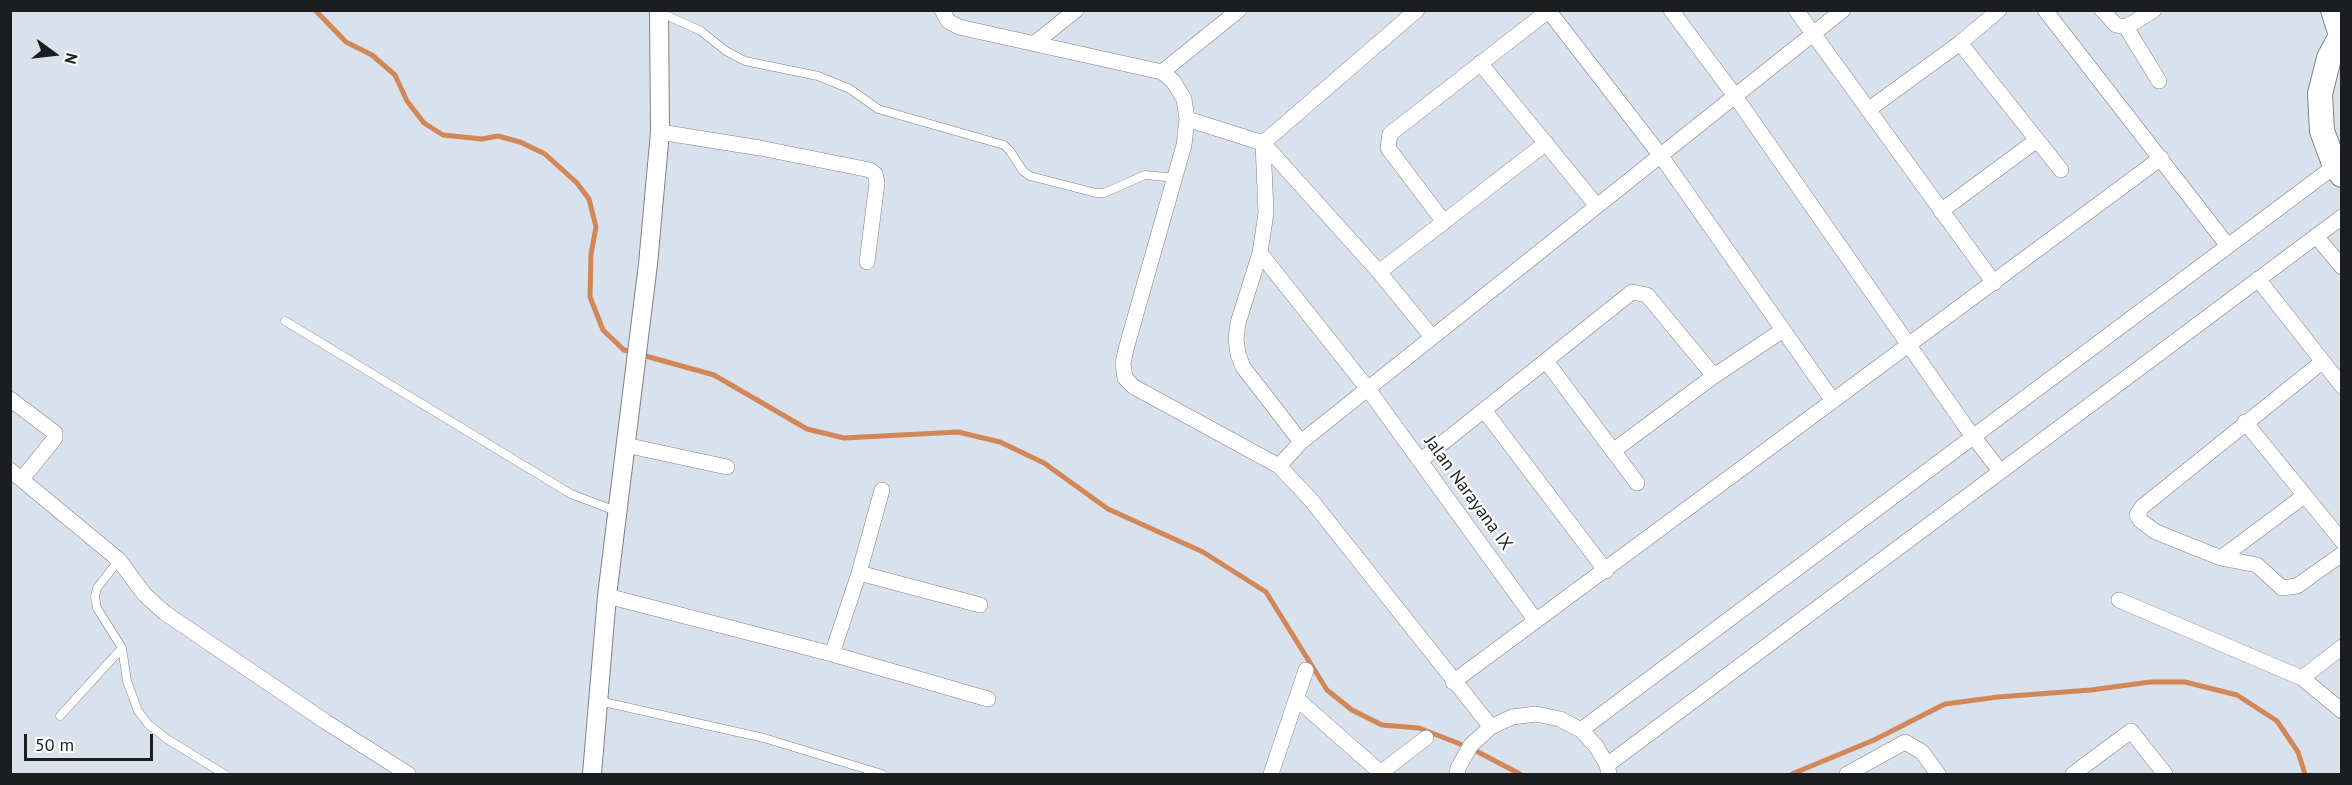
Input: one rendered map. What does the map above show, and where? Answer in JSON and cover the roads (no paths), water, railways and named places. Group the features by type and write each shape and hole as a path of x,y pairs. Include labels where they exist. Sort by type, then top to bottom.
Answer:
{"main road":[{"path":"2333,10 2341,34 2329,58 2320,94 2322,131 2338,171"}],"street":[{"path":"1035,43 1076,10"},
{"path":"1162,72 1239,10"},
{"path":"1263,143 1417,10"},
{"path":"1671,10 1735,96 1973,437 2000,471"},
{"path":"1796,10 1994,283"},
{"path":"1279,466 1301,442 1844,10"},
{"path":"1868,110 1960,43 1999,10"},
{"path":"2045,10 2228,246"},
{"path":"2102,10 2116,25 2126,27 2154,10"},
{"path":"592,774 616,511 638,342 660,132 659,11"},
{"path":"943,11 948,21 959,27 1162,72 1179,89 1184,99 1187,118 1184,145 1126,349 1123,363 1125,378 1134,387 1279,466 1311,500 1453,682 1491,727"},
{"path":"1444,222 1388,148 1388,139 1394,130 1548,11 1661,156 1833,401"},
{"path":"2126,27 2159,81"},
{"path":"1960,43 2061,170"},
{"path":"1480,63 1597,206"},
{"path":"1187,118 1263,143 1379,272 1432,337"},
{"path":"660,132 760,148 870,170 875,174 877,183 867,262"},
{"path":"1941,210 2037,140"},
{"path":"1263,143 1266,197 1260,253 1238,323 1236,339 1243,368 1301,442"},
{"path":"1379,272 1546,143"},
{"path":"1453,682 2161,158"},
{"path":"1581,730 2228,246 2338,171"},
{"path":"1457,774 1471,745 1491,727 1512,717 1536,714 1560,719 1581,730 1596,746 1608,770 2000,471 2342,217"},
{"path":"2316,236 2342,267"},
{"name":"Jalan Narayana IX","path":"1260,253 1368,389 1536,621"},
{"path":"2258,279 2342,386"},
{"path":"1420,461 1632,292 1640,292 1647,296 1713,376"},
{"path":"1613,452 1713,376 1783,330"},
{"path":"1546,361 1637,483"},
{"path":"2322,362 2245,422 2138,512 2138,518 2156,532 2221,558 2257,565 2282,588 2297,586 2342,554"},
{"path":"10,399 56,433 55,438 16,475 119,560 144,594 165,613 326,722 408,774"},
{"path":"1484,410 1606,571"},
{"path":"2245,422 2342,541"},
{"path":"625,445 727,467"},
{"path":"832,654 859,573 882,490"},
{"path":"2221,558 2304,496"},
{"path":"859,573 980,605"},
{"path":"607,596 832,654 988,699"},
{"path":"2119,600 2302,678 2342,711"},
{"path":"2302,678 2342,646"},
{"path":"1274,773 1306,670"},
{"path":"1297,699 1380,774 1426,738"},
{"path":"2073,774 2131,731 2165,774"},
{"path":"1847,774 1905,742 1922,752 1938,774"}],"lane":[{"path":"659,11 701,31 726,51 745,61 818,76 849,89 878,109 1004,145 1023,171 1030,176 1096,194 1104,193 1145,175 1176,178"},
{"path":"285,321 571,494 616,511"},
{"path":"119,560 97,588 95,597 97,608 122,648 129,687 138,711 149,725 167,739 224,774"},
{"path":"60,716 122,648"},
{"path":"597,700 764,738 882,774"}],"waterway":[{"path":"315,10 346,42 372,55 395,75 407,101 424,123 443,135 482,139 498,136 520,142 545,154 577,183 589,199 596,227 591,254 590,297 603,330 624,350 714,375 807,429 844,438 958,432 1000,442 1044,463 1108,509 1203,552 1266,592 1327,690 1352,710 1382,725 1419,728 1460,744"},
{"path":"1792,774 1874,740 1945,704 2150,682 2185,682 2237,695 2277,721 2298,752 2305,774"},
{"path":"1478,752 1520,774"}]}
